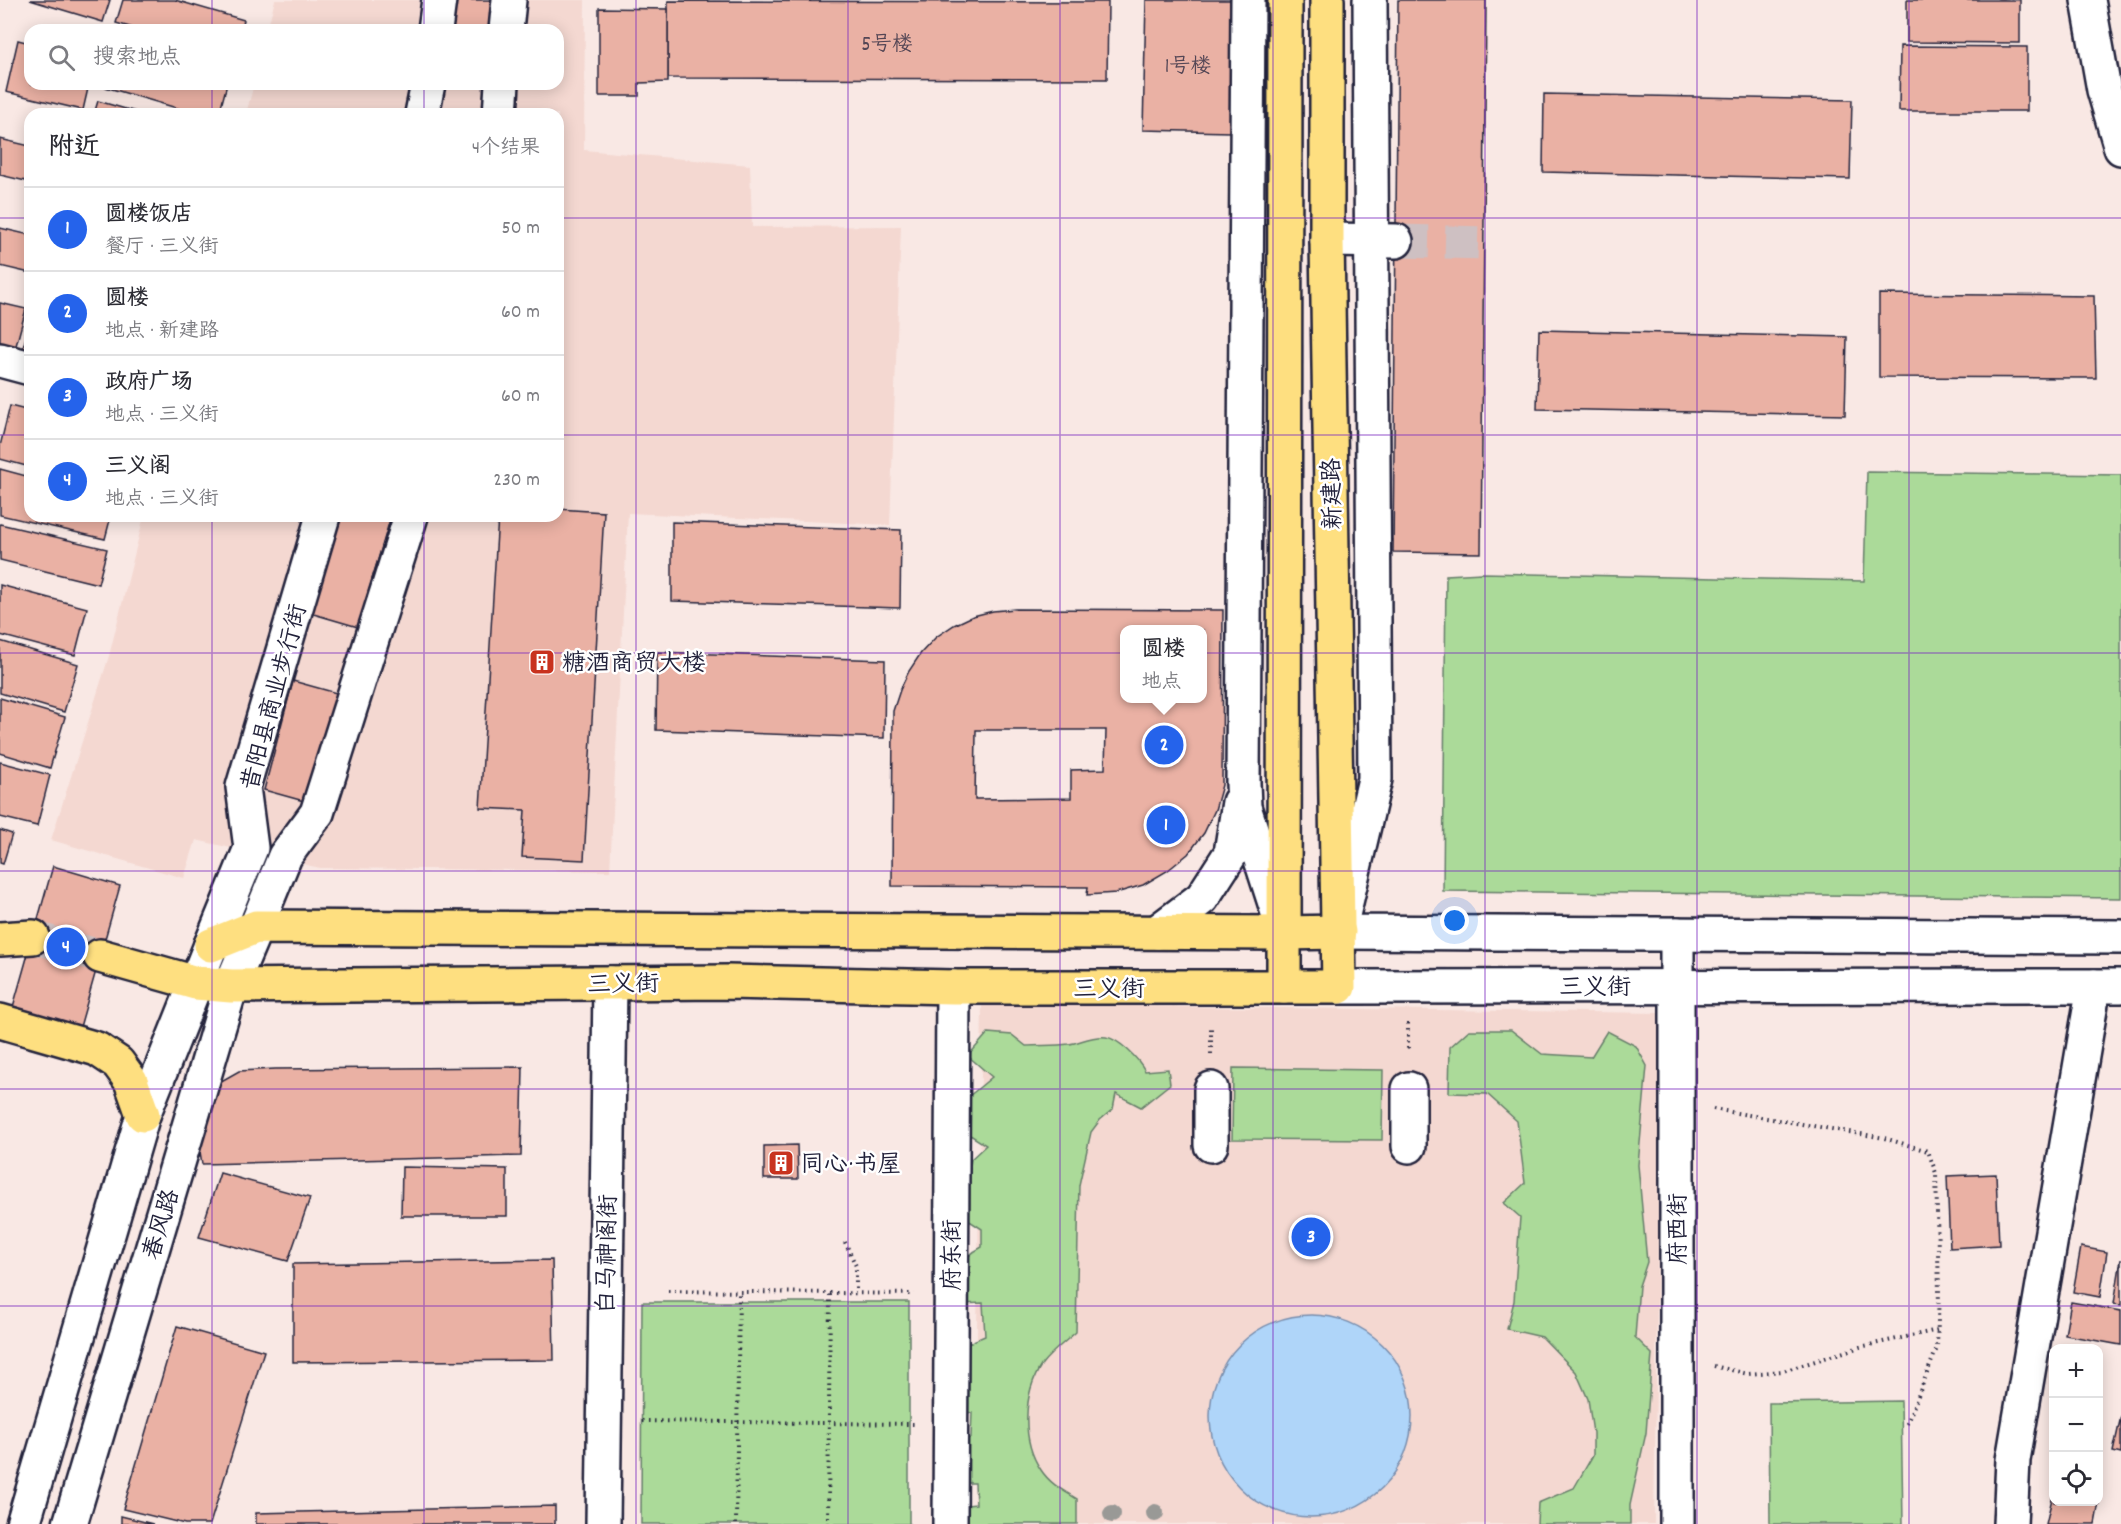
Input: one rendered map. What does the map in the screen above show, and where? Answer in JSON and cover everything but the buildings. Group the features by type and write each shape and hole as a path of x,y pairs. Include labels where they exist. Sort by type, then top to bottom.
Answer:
{"main road":[{"path":"436,24 439,0"},
{"path":"506,24 508,0"},
{"path":"1248,0 1243,783 1244,807 1284,933"},
{"name":"新建路","path":"1284,987 1285,0"},
{"name":"新建路","path":"1327,0 1327,240 1339,987"},
{"path":"1339,932 1375,779 1383,242 1370,0"},
{"path":"2088,0 2104,90 2121,148"},
{"path":"423,108 427,90"},
{"path":"500,108 502,90"},
{"path":"1327,240 1383,242"},
{"path":"0,360 24,366"},
{"name":"昔阳县商业步行街","path":"211,945 250,848 243,787 321,522"},
{"path":"256,927 285,856 317,813 409,522"},
{"path":"1157,932 1202,898 1231,853 1243,783"},
{"path":"211,945 256,927 2121,937"},
{"name":"春风路","path":"70,1524 231,986 256,927"},
{"name":"府西街","path":"1677,934 1677,1524"},
{"path":"0,939 33,937"},
{"name":"春风路","path":"22,1524 143,1115 211,945"},
{"name":"三义街","path":"100,956 196,983 231,986 728,982 953,987 1211,988 2108,986"},
{"name":"白马神阁街","path":"603,1524 610,983"},
{"path":"2010,1524 2013,1460 2108,986"},
{"name":"府东街","path":"950,1524 953,987"},
{"path":"0,1021 97,1049 118,1063 131,1081 143,1115"},
{"path":"1211,1089 1211,1145"},
{"path":"1409,1089 1409,1146"}],"path":[{"path":"1407,986 1409,1089"},
{"path":"1211,988 1211,1089"},
{"path":"1677,1102 1884,1138 1928,1151 1936,1173 1939,1292 1937,1348 1906,1426"},
{"path":"845,1242 856,1266 856,1293"},
{"path":"668,1291 951,1294"},
{"path":"736,1524 740,1292"},
{"path":"828,1524 830,1293"},
{"path":"1677,1358 1748,1374 1783,1371 1870,1344 1938,1330"},
{"path":"604,1420 951,1425"}],"shaded area":[{"path":"275,0 585,0 584,150 750,165 752,227 901,226 890,525 628,513 610,871 320,868 196,840 184,878 51,840 109,656 142,522 564,522 564,108 248,108 252,90 564,90 564,24 269,24"},
{"path":"982,1004 1661,1013 1654,1524 974,1524"}],"green space":[{"path":"1867,472 2121,475 2121,898 1443,891 1446,575 1482,573 1864,581"},
{"path":"1469,1030 1511,1030 1542,1054 1591,1057 1607,1031 1636,1046 1647,1066 1638,1165 1647,1262 1639,1286 1635,1337 1652,1354 1646,1433 1630,1505 1630,1524 1537,1524 1538,1503 1574,1488 1593,1455 1593,1433 1588,1399 1576,1372 1542,1337 1507,1329 1514,1301 1520,1217 1504,1203 1525,1183 1517,1121 1487,1094 1449,1093 1450,1047"},
{"path":"988,1033 1012,1035 1026,1046 1064,1045 1106,1037 1117,1041 1128,1050 1145,1071 1168,1069 1170,1084 1141,1107 1116,1094 1113,1109 1091,1132 1079,1185 1076,1332 1042,1364 1031,1389 1028,1403 1028,1431 1035,1458 1049,1479 1077,1499 1077,1524 956,1524 958,1506 976,1504 975,1483 955,1483 958,1438 971,1438 972,1413 958,1411 959,1347 985,1336 983,1303 961,1304 959,1277 967,1258 982,1247 982,1229 968,1220 967,1191 971,1159 986,1145 967,1133 968,1097 992,1077 968,1056"},
{"path":"1233,1068 1383,1070 1382,1140 1232,1139"},
{"path":"642,1302 909,1302 909,1524 641,1524"},
{"path":"1901,1401 1903,1524 1770,1524 1769,1403"}],"water":[{"path":"1311,1315 1340,1319 1359,1327 1389,1352 1400,1368 1408,1387 1412,1416 1408,1445 1400,1464 1375,1494 1359,1505 1340,1513 1311,1517 1282,1513 1263,1505 1233,1480 1222,1464 1214,1445 1210,1416 1214,1387 1222,1368 1247,1338 1263,1327 1282,1319"}],"tunnel":[{"path":"1396,241 1484,243"},
{"path":"33,937 100,956"}],"place":[{"name":"糖酒商贸大楼","path":"542,662"},
{"name":"圆楼","path":"1164,745"},
{"name":"圆楼饭店","path":"1166,825"},
{"name":"三义阁","path":"66,947"},
{"name":"同心·书屋","path":"781,1163"},
{"name":"政府广场","path":"1311,1237"}]}
